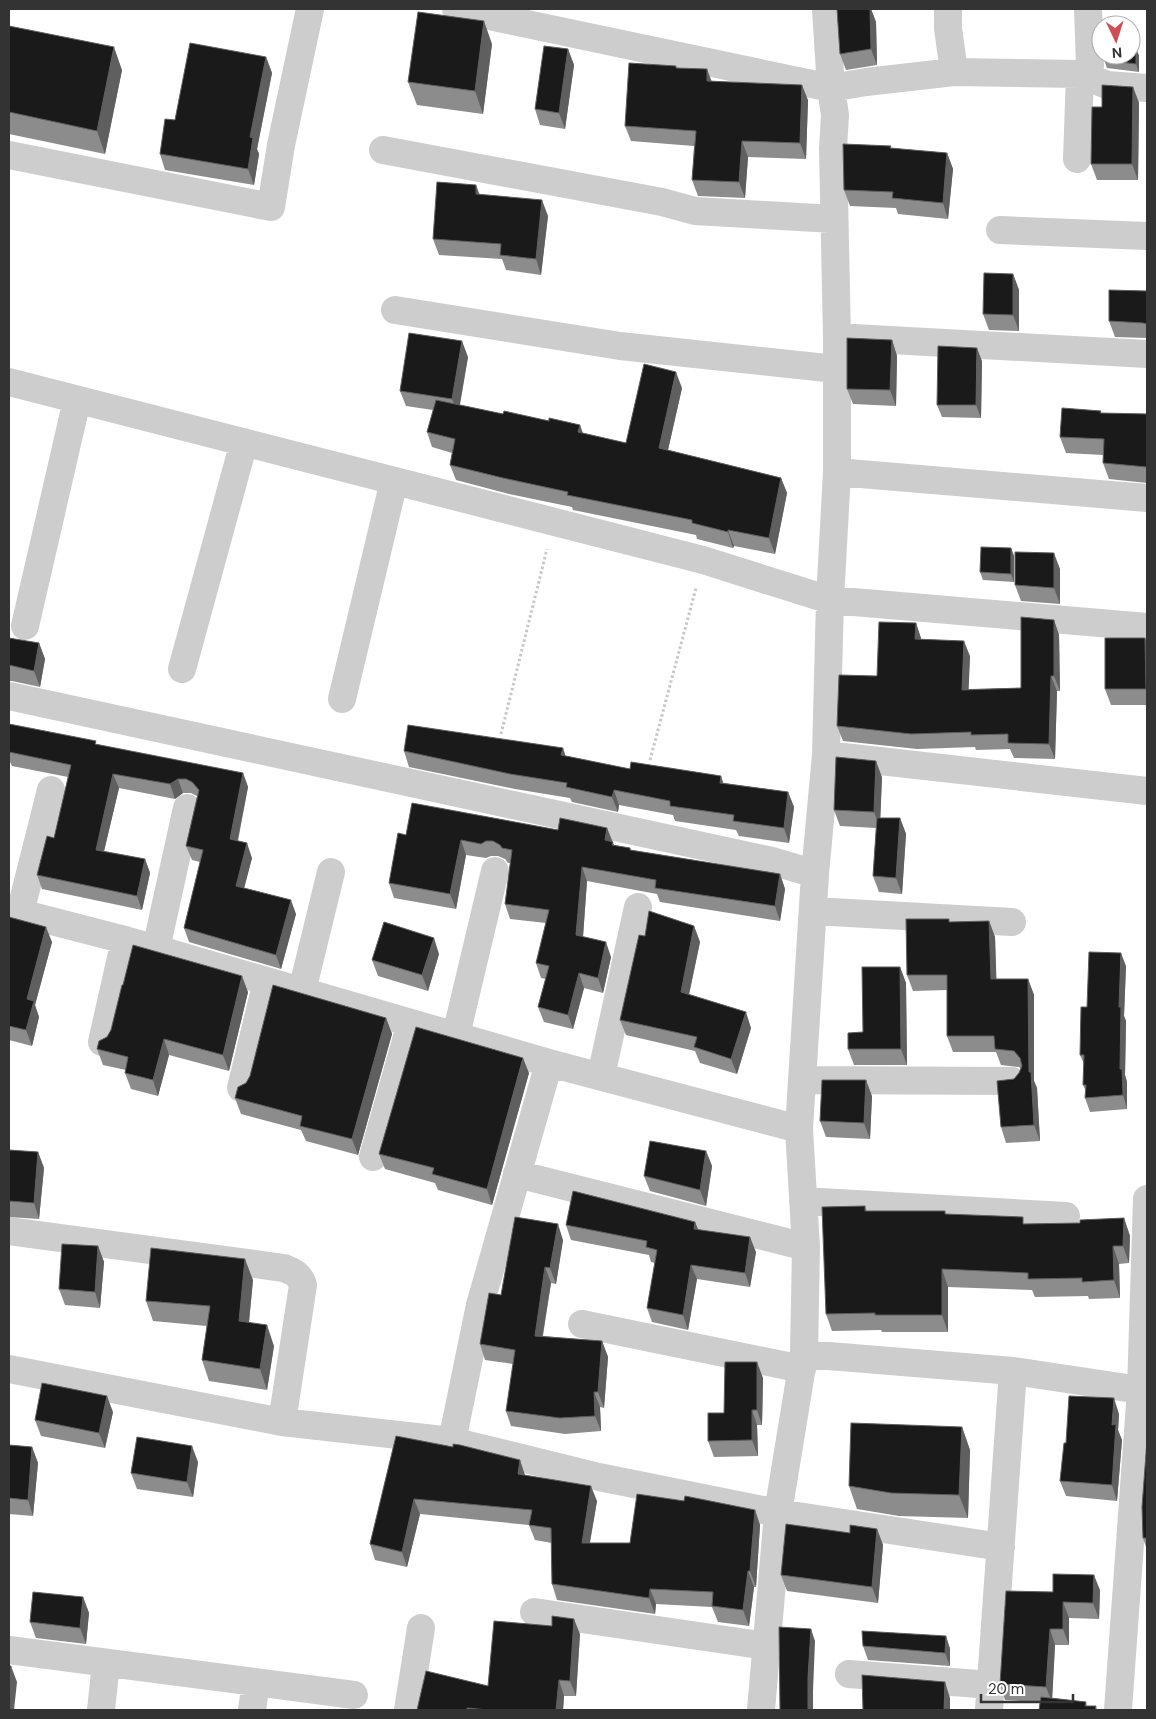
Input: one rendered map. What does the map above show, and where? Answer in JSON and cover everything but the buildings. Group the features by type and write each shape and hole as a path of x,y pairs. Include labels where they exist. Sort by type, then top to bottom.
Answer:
{"street":[{"path":"9,155 271,207 281,145 310,9"},
{"path":"456,9 831,88 876,80 954,72 1080,74 1107,85 1147,88"},
{"path":"761,1710 778,1513 803,1361 806,1247 799,1129 815,874 826,755 830,600 837,472 837,338 834,219 835,115 831,88 826,9"},
{"path":"948,9 954,72"},
{"path":"1077,159 1080,74 1090,66 1088,9"},
{"path":"383,150 662,202 695,211 834,219"},
{"path":"1000,230 1147,236"},
{"path":"395,310 620,346 836,369"},
{"path":"837,338 1147,354"},
{"path":"9,382 703,560 830,600 1147,627"},
{"path":"25,626 77,400"},
{"path":"182,669 244,442"},
{"path":"837,472 1147,498"},
{"path":"342,699 394,481"},
{"path":"9,696 772,862 815,874"},
{"path":"826,755 1147,791"},
{"path":"51,790 14,911 125,940 549,1063 799,1129"},
{"path":"156,949 187,808"},
{"path":"456,1036 495,871"},
{"path":"302,991 331,872"},
{"path":"601,1076 638,907"},
{"path":"813,911 1012,922"},
{"path":"102,1042 125,940"},
{"path":"241,1088 267,981"},
{"path":"373,1157 411,1023"},
{"path":"452,1441 480,1305 549,1063"},
{"path":"803,1080 1012,1081"},
{"path":"517,1174 806,1247"},
{"path":"1118,1710 1144,1390 1147,1199"},
{"path":"803,1201 1066,1216"},
{"path":"9,1231 284,1268 301,1277 303,1285 282,1422"},
{"path":"582,1324 803,1361 1013,1371 1144,1390"},
{"path":"9,1369 282,1422 452,1441 599,1477 778,1513 1001,1547"},
{"path":"849,1674 990,1698 1013,1371"},
{"path":"534,1612 767,1646"},
{"path":"408,1710 421,1628"},
{"path":"9,1650 354,1695"},
{"path":"101,1710 106,1662"},
{"path":"252,1710 256,1682"}],"path":[{"path":"501,734 554,522"},
{"path":"650,760 703,560"}]}
